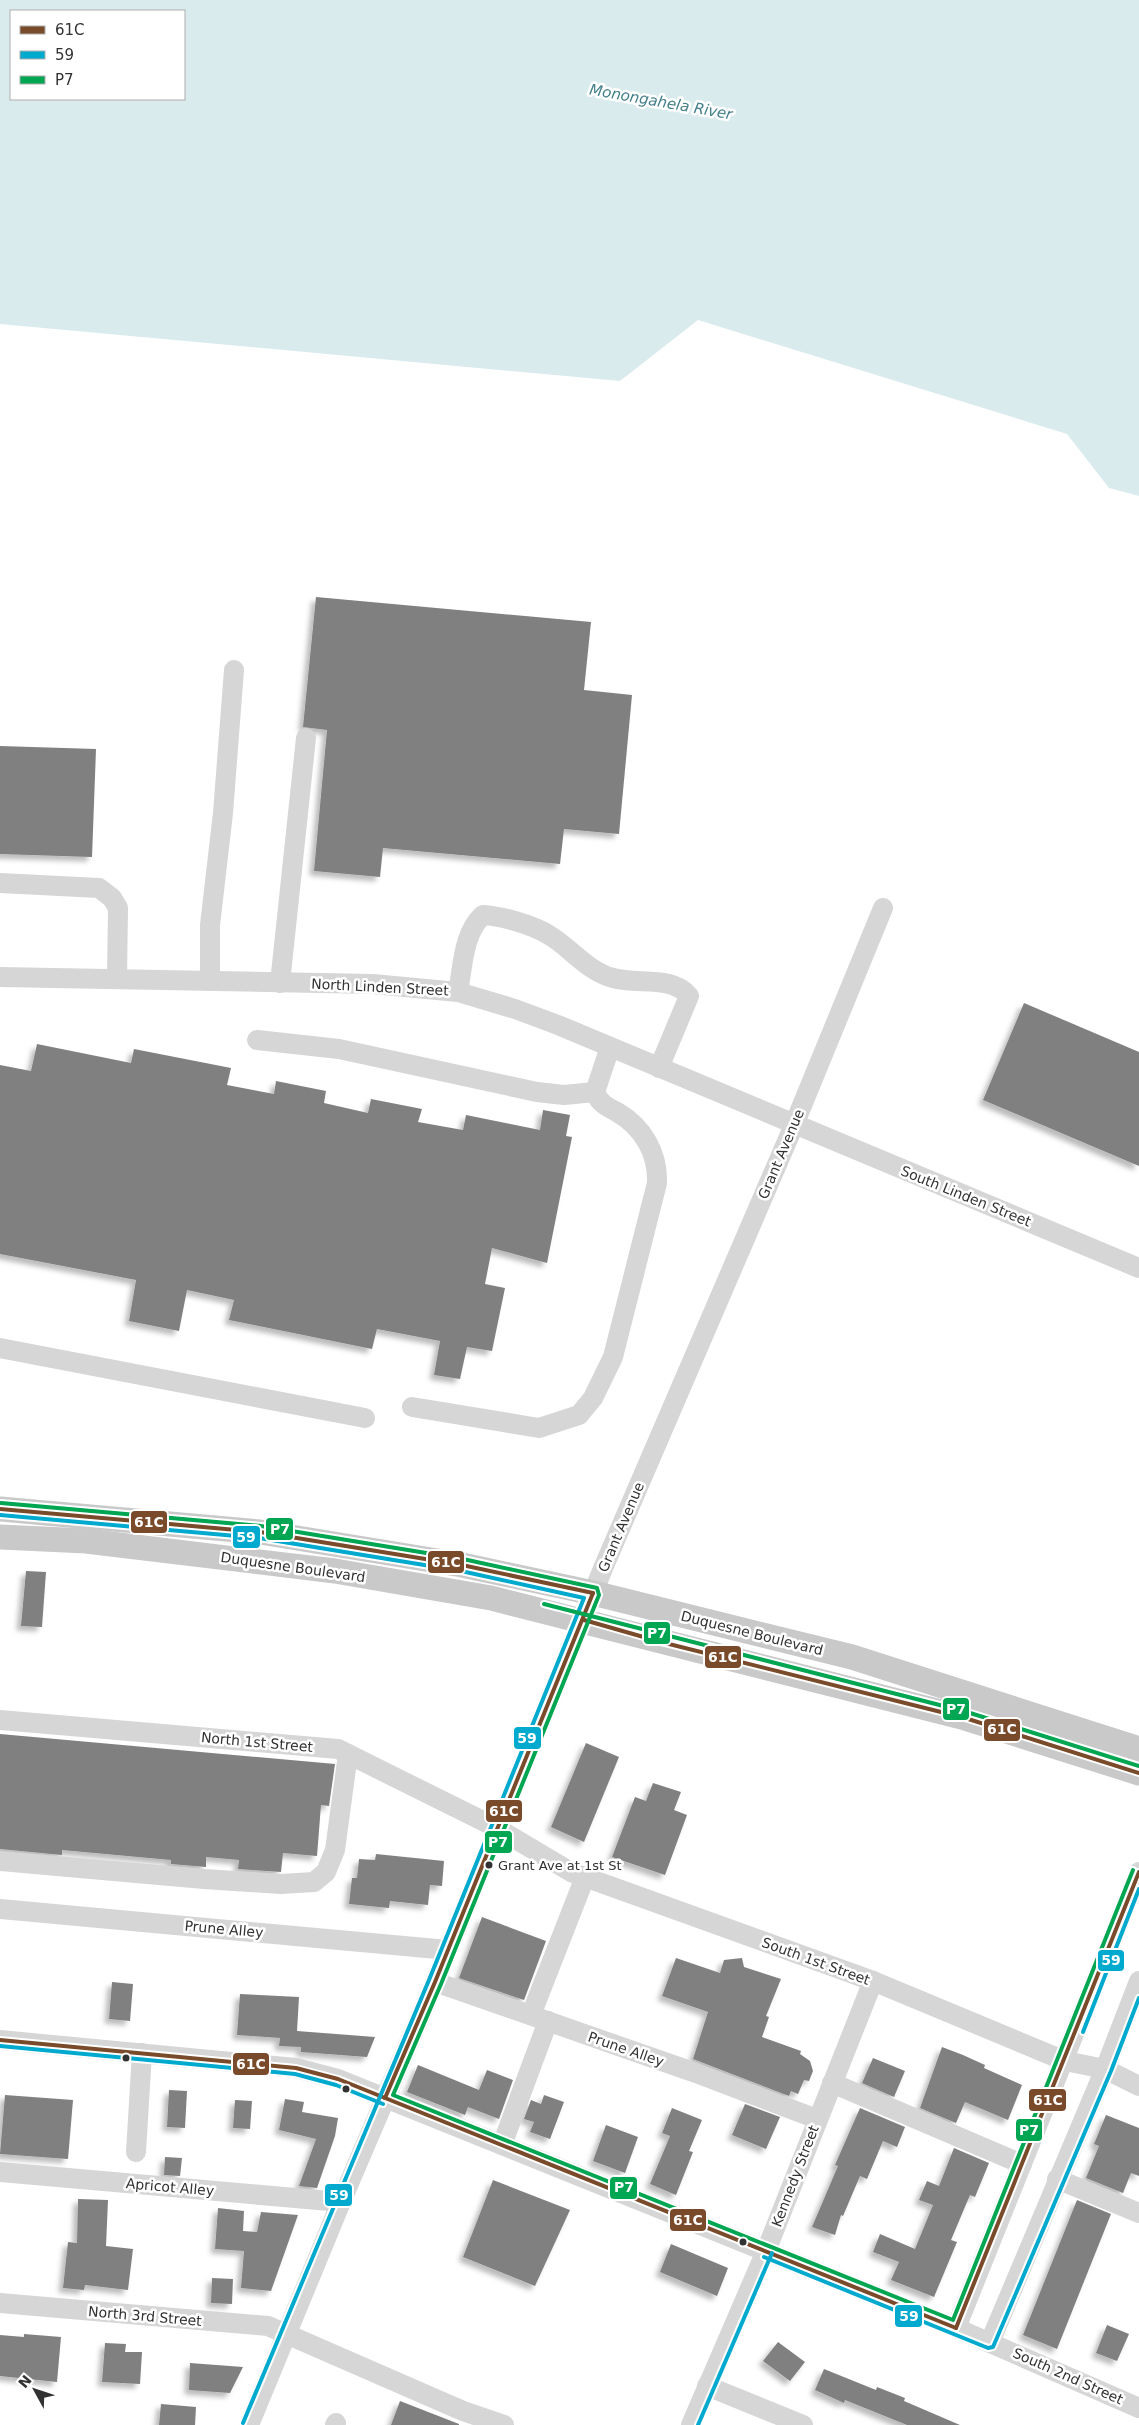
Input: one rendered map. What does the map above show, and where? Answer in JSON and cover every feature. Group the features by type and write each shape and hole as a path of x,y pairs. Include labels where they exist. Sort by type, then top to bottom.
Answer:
{"main road":[{"name":"Duquesne Boulevard","path":"0,1509 260,1532 462,1565 594,1593 852,1657 1139,1749"},
{"name":"Duquesne Boulevard","path":"0,1536 86,1541 335,1571 491,1598 965,1718 1139,1773"}],"street":[{"path":"210,981 210,925 224,812 234,670"},
{"path":"280,983 306,738"},
{"path":"0,882 99,888 112,898 118,908 117,979"},
{"name":"Grant Avenue","path":"249,2425 341,2202 435,1982 594,1593 794,1125 883,908"},
{"path":"458,992 469,934 475,922 483,915 495,916 549,934 597,971 613,978 665,983 683,988 690,996 659,1068"},
{"name":"North Linden Street","path":"0,977 373,984 458,992 515,1009 794,1125"},
{"path":"258,1040 339,1049 537,1092 564,1095 594,1092"},
{"path":"412,1407 539,1428 579,1415 593,1398 612,1357 624,1318 657,1183 658,1169 647,1140 638,1126 606,1107 594,1092 610,1047"},
{"name":"South Linden Street","path":"794,1125 1139,1268"},
{"path":"0,1348 365,1418"},
{"name":"North 1st Street","path":"0,1720 338,1749 497,1828"},
{"path":"0,1860 204,1879 281,1884 314,1882 326,1872 335,1850 348,1754"},
{"name":"South 1st Street","path":"497,1828 571,1872 873,1981 1065,2061 1105,2069 1139,2086"},
{"path":"956,2328 1065,2061 1139,1872"},
{"path":"502,2145 585,1877"},
{"name":"Prune Alley","path":"0,1909 448,1950"},
{"name":"Kennedy Street","path":"691,2425 766,2251 873,1981"},
{"path":"990,2342 1057,2179 1105,2069 1139,1981"},
{"name":"Prune Alley","path":"435,1982 696,2073 817,2119"},
{"name":"South 2nd Street","path":"0,2040 296,2068 338,2080 956,2328 1139,2408"},
{"path":"136,2152 142,2053"},
{"path":"832,2083 1022,2164"},
{"name":"Apricot Alley","path":"0,2172 341,2202"},
{"path":"1057,2179 1139,2213"},
{"name":"North 3rd Street","path":"0,2303 268,2326 287,2336 463,2411 504,2425"},
{"path":"707,2386 803,2425"}],"water":[{"name":"Monongahela River","path":"0,0 1139,0 1139,496 1109,488 1067,434 698,320 620,381 0,324"}],"building":[{"path":"316,597 591,622 584,690 632,695 619,834 564,829 560,864 383,848 380,877 314,871 327,730 303,727"},
{"path":"0,746 96,749 92,857 0,854"},
{"path":"1024,1003 1139,1052 1139,1166 983,1100"},
{"path":"37,1044 131,1063 134,1049 231,1068 227,1085 274,1094 276,1081 326,1091 324,1103 368,1113 371,1099 422,1109 418,1122 463,1130 466,1115 540,1130 543,1110 570,1115 566,1136 572,1137 547,1263 492,1248 485,1284 505,1288 492,1351 467,1347 460,1379 434,1375 440,1341 377,1329 372,1349 229,1320 234,1300 187,1290 179,1331 129,1321 136,1280 0,1254 0,1065 31,1071"},
{"path":"26,1571 46,1572 42,1627 21,1626"},
{"path":"0,1734 335,1764 329,1806 321,1805 317,1856 283,1853 281,1872 238,1869 239,1860 206,1857 206,1867 171,1864 171,1860 62,1850 62,1855 0,1849"},
{"path":"586,1743 619,1757 584,1842 551,1827"},
{"path":"653,1783 681,1792 674,1810 687,1815 665,1875 612,1857 635,1797 646,1801"},
{"path":"376,1854 444,1861 442,1886 430,1885 428,1905 390,1901 389,1908 349,1904 352,1878 357,1878 359,1859 375,1860"},
{"path":"482,1917 546,1941 524,2000 459,1978"},
{"path":"676,1958 720,1973 724,1960 742,1958 744,1967 781,1979 766,2016 769,2017 762,2037 801,2051 800,2054 810,2061 813,2071 809,2081 804,2080 798,2094 791,2091 789,2096 693,2059 708,2012 662,1996"},
{"path":"112,1982 133,1984 130,2021 109,2019"},
{"path":"240,1994 299,1997 297,2031 375,2037 367,2057 301,2052 301,2047 279,2046 280,2038 237,2035"},
{"path":"942,2047 985,2065 984,2068 1022,2085 1008,2120 965,2102 956,2123 920,2108"},
{"path":"873,2058 905,2071 894,2097 862,2083"},
{"path":"418,2065 479,2090 487,2070 513,2080 499,2119 468,2107 465,2115 407,2092"},
{"path":"169,2090 187,2091 185,2128 167,2127"},
{"path":"5,2095 73,2100 68,2159 0,2154"},
{"path":"544,2095 564,2102 550,2139 530,2132 534,2122 524,2119 531,2100 541,2104"},
{"path":"285,2099 304,2102 302,2112 338,2118 335,2136 317,2188 299,2186 316,2139 279,2130"},
{"path":"235,2100 252,2101 250,2129 233,2128"},
{"path":"745,2104 780,2117 766,2149 732,2135"},
{"path":"672,2108 702,2120 689,2151 693,2152 676,2195 650,2184 670,2136 662,2133"},
{"path":"860,2108 905,2127 897,2147 883,2141 867,2179 860,2176 843,2216 841,2215 835,2235 812,2227 838,2166 835,2165"},
{"path":"1106,2115 1139,2128 1139,2176 1131,2173 1123,2193 1086,2178 1099,2146 1094,2144"},
{"path":"606,2125 638,2137 625,2173 593,2161"},
{"path":"954,2148 989,2163 975,2197 970,2195 951,2240 957,2242 934,2297 891,2280 899,2262 873,2252 880,2234 915,2249 933,2205 919,2200 927,2181 939,2186"},
{"path":"165,2157 182,2158 180,2176 164,2175"},
{"path":"493,2180 570,2210 535,2286 463,2257"},
{"path":"78,2199 108,2200 106,2246 133,2249 128,2290 85,2285 84,2290 63,2288 68,2242 77,2243"},
{"path":"1077,2200 1111,2214 1057,2349 1023,2335"},
{"path":"218,2208 244,2211 243,2231 257,2232 261,2212 298,2215 271,2291 241,2288 244,2251 215,2249"},
{"path":"671,2244 728,2268 717,2296 660,2272"},
{"path":"212,2278 233,2279 232,2304 211,2303"},
{"path":"1107,2325 1129,2334 1117,2361 1096,2353"},
{"path":"24,2334 61,2337 57,2382 0,2376 0,2335 24,2337"},
{"path":"778,2342 805,2362 790,2381 763,2361"},
{"path":"105,2343 126,2344 125,2352 142,2352 140,2384 102,2382"},
{"path":"190,2363 243,2367 230,2393 189,2390"},
{"path":"824,2369 876,2390 877,2387 905,2398 904,2401 960,2425 907,2425 845,2400 844,2403 815,2390"},
{"path":"400,2401 459,2424 459,2425 391,2425"},
{"path":"161,2404 196,2407 195,2425 159,2425"}],"transit line":[{"name":"P7","path":"1,1503 261,1526 463,1559 597,1588 599,1595 441,1984 393,2095 953,2320 1133,1870"},
{"name":"61C","path":"0,1509 260,1532 462,1565 593,1593"},
{"name":"59","path":"0,1515 259,1538 461,1571 584,1598 429,1980 243,2423"},
{"name":"61C","path":"385,2098 435,1982 593,1593"},
{"name":"P7","path":"544,1604 967,1712 1139,1766"},
{"name":"61C","path":"584,1620 661,1642 965,1718 1139,1773"},
{"name":"61C","path":"956,2328 1139,1872"},
{"name":"59","path":"1083,2032 1139,1889"},
{"name":"59","path":"764,2257 988,2348 993,2347 1111,2071 1139,1998"},
{"name":"61C","path":"0,2040 296,2068 338,2079 956,2328"},
{"name":"59","path":"0,2046 295,2074 336,2085 383,2104"},
{"name":"59","path":"698,2425 772,2253"}],"place":[{"name":"Grant Ave at 1st St","path":"489,1865"}]}
